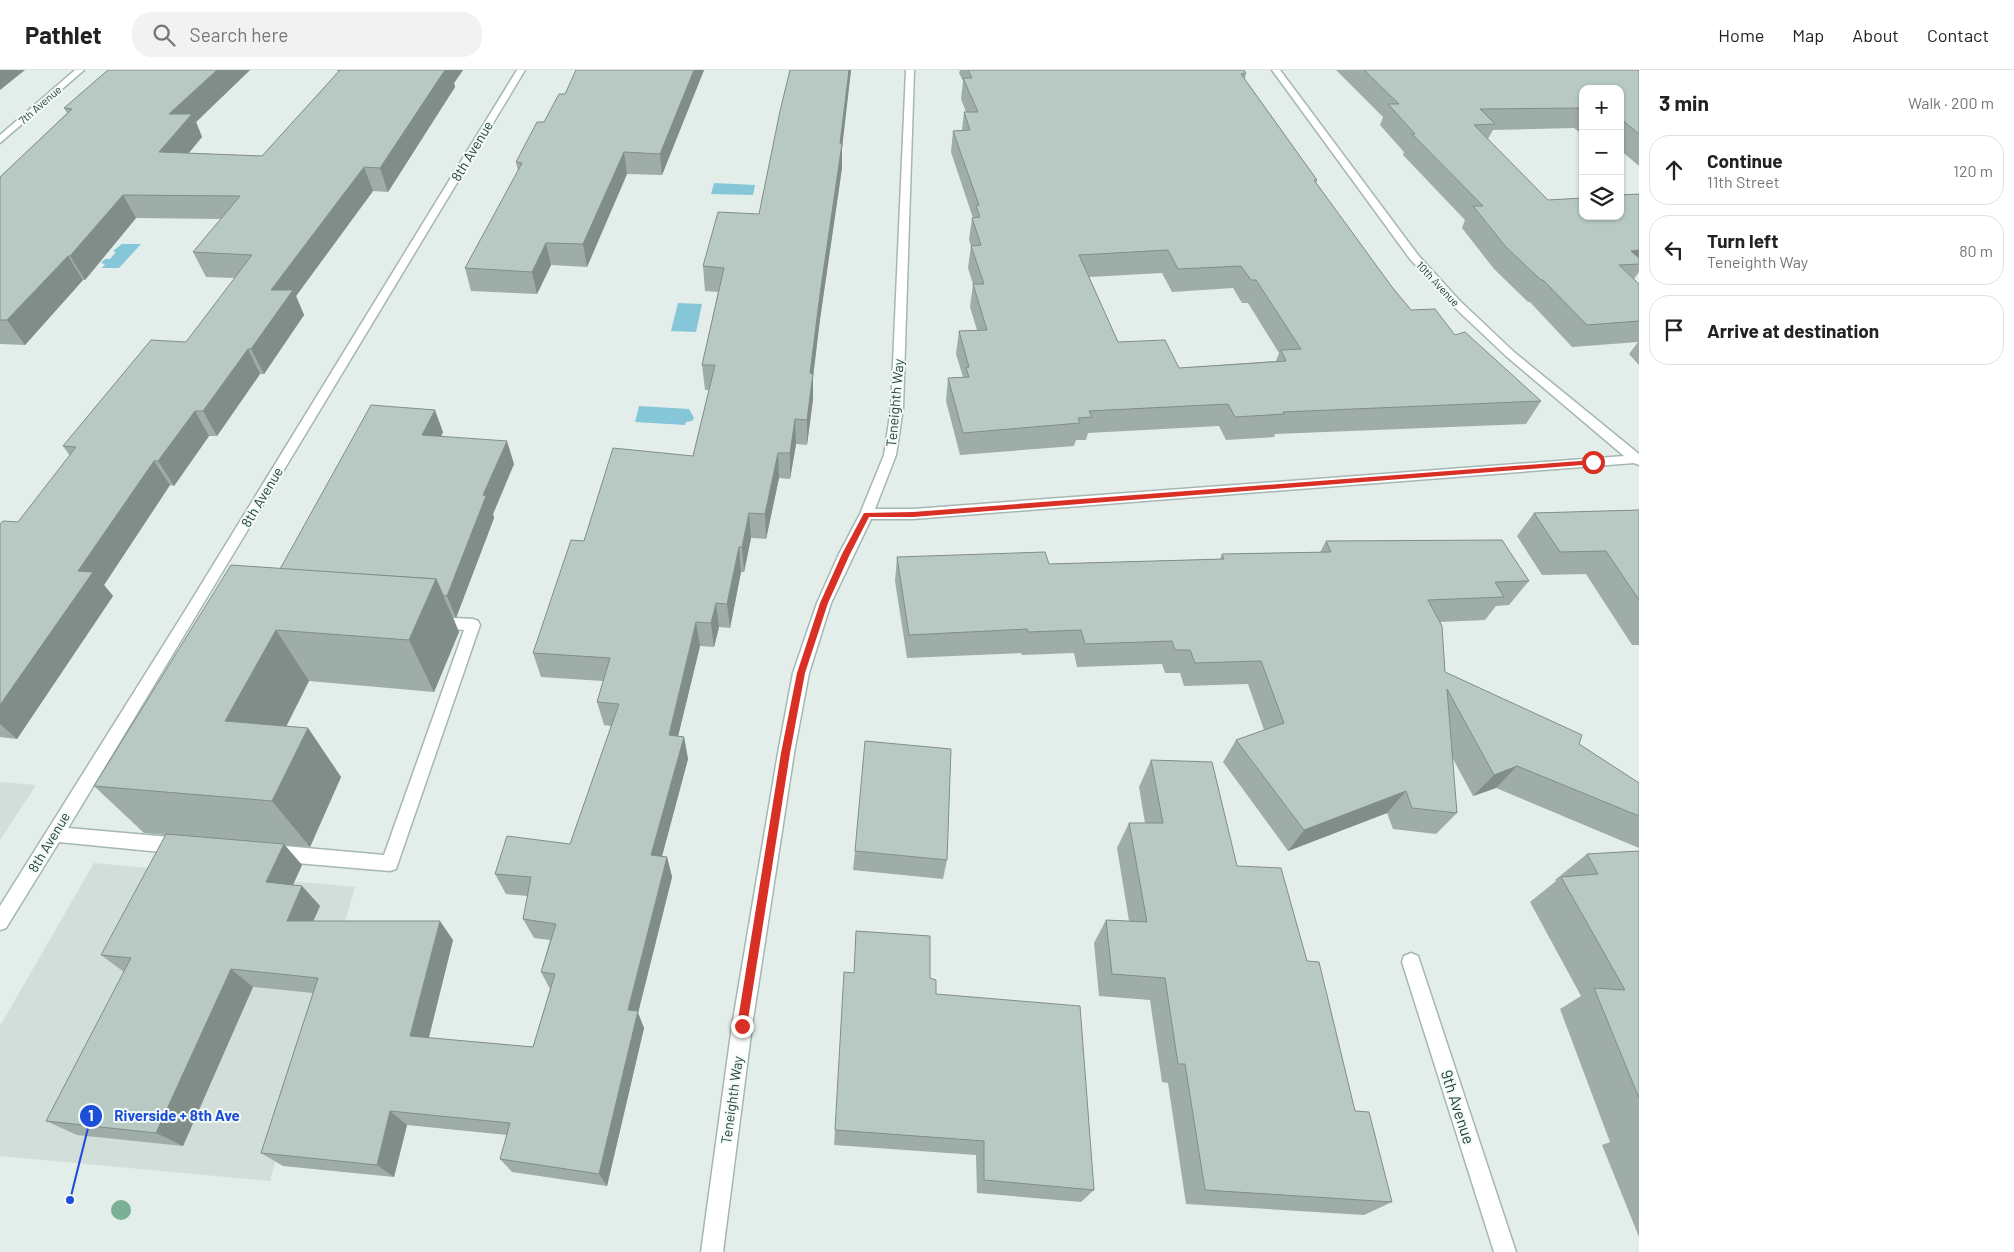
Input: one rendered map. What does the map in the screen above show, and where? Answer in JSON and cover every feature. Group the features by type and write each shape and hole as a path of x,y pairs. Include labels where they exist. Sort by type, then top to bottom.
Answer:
{"street":[{"name":"7th Avenue","path":"0,140 80,70"},
{"name":"8th Avenue","path":"0,922 193,610 521,70"},
{"name":"Teneighth Way","path":"712,1252 742,1026 784,763 801,673 824,603 846,554 867,514 890,455 897,408 910,70"},
{"name":"10th Avenue","path":"1276,70 1414,257 1456,303 1510,354 1638,460"},
{"path":"867,514 913,514 1638,460"},
{"path":"193,610 212,610"},
{"path":"254,852 390,863 472,625 425,622"},
{"path":"54,834 195,847"},
{"name":"9th Avenue","path":"1411,962 1505,1252"}],"shaded area":[{"path":"0,782 36,785 0,840"},
{"path":"94,863 355,887 270,1181 0,1156 0,1026"}],"water":[{"path":"714,183 755,185 753,195 711,194"},
{"path":"122,244 141,244 119,268 102,268 105,264 101,263 105,259 110,259 116,252 113,251"},
{"path":"678,303 702,304 696,332 671,331"},
{"path":"639,406 689,409 694,418 692,421 686,422 685,425 635,422"}],"building":[{"path":"108,70 217,70 169,114 192,114 159,152 262,156 340,70 445,70 380,168 364,167 271,290 293,290 251,349 248,349 203,411 195,411 158,461 154,461 78,571 93,572 0,705 0,524 3,521 18,522 76,447 63,446 151,340 186,342 252,255 193,252 240,196 123,195 70,256 7,320 0,320 0,177 72,109 64,108"},
{"path":"576,70 694,70 660,154 624,152 583,244 546,243 532,272 465,268 522,163 516,162 537,122 544,122 559,94 565,94"},
{"path":"790,70 849,70 840,143 842,144 810,373 813,374 807,420 795,419 790,453 778,453 765,514 749,513 742,547 739,547 727,604 716,603 711,623 696,622 669,735 684,737 651,855 667,857 628,1010 638,1011 599,1174 500,1159 510,1123 390,1111 377,1165 261,1153 318,978 231,969 156,1133 46,1121 131,958 101,955 166,834 284,844 266,882 302,886 287,921 440,921 410,1036 533,1047 555,974 541,972 556,924 523,919 531,877 495,874 507,836 570,844 619,704 597,702 610,658 533,653 571,540 584,541 613,448 693,456 715,365 702,365 724,268 703,266 718,212 759,214"},
{"path":"968,70 1244,70 1246,73 1241,74 1317,180 1314,180 1411,310 1435,309 1455,335 1465,332 1541,401 1283,412 1284,414 1235,417 1228,404 1089,411 1092,417 1078,418 1080,423 963,433 948,378 969,377 966,368 969,367 959,331 987,330 973,284 984,284 971,246 981,245 972,218 980,217 976,206 979,205 953,131 970,130 964,112 978,112 963,78 972,78","holes":["1168,250 1178,269 1241,266 1251,280 1256,280 1301,349 1281,350 1286,361 1179,368 1165,340 1118,342 1079,255"]},
{"path":"1364,70 1639,70 1639,134 1624,121 1624,85 1579,85 1579,108 1480,109 1495,124 1474,125 1548,200 1579,198 1579,220 1624,220 1624,195 1639,194 1639,250 1631,251 1639,258 1639,264 1619,265 1639,284 1639,321 1587,325 1543,280 1506,247 1473,206 1483,206 1412,134 1415,134 1388,104 1399,104"},
{"path":"371,405 435,410 422,435 507,441 483,495 486,496 447,596 443,595 436,579 280,569"},
{"path":"1639,510 1639,600 1606,551 1560,552 1534,513"},
{"path":"1502,540 1529,581 1495,582 1504,597 1428,600 1442,626 1445,672 1582,735 1579,744 1639,783 1639,816 1517,766 1494,775 1447,689 1457,813 1412,808 1406,791 1304,830 1236,740 1284,723 1261,661 1195,663 1190,650 1175,650 1172,641 1085,644 1081,630 1028,632 1027,629 909,635 897,557 1045,552 1049,564 1224,559 1222,554 1331,552 1326,541"},
{"path":"231,565 436,579 409,640 276,630 225,721 308,728 272,801 94,786"},
{"path":"865,741 951,749 947,860 855,851"},
{"path":"1151,760 1212,762 1237,866 1281,868 1307,961 1319,962 1355,1111 1369,1112 1392,1202 1205,1190 1185,1064 1178,1064 1165,978 1112,974 1106,920 1147,922 1129,823 1163,823"},
{"path":"1639,851 1639,1098 1594,988 1625,990 1561,877 1598,874 1587,854"},
{"path":"856,931 930,936 930,978 936,980 936,994 1080,1006 1094,1190 984,1180 984,1141 835,1130 844,972 854,973"}],"place":[{"name":"Riverside + 8th Ave","path":"70,1200"}],"route":[{"path":"742,1026 786,753 801,673 824,603 846,554 867,514 913,514 1593,462"}]}
